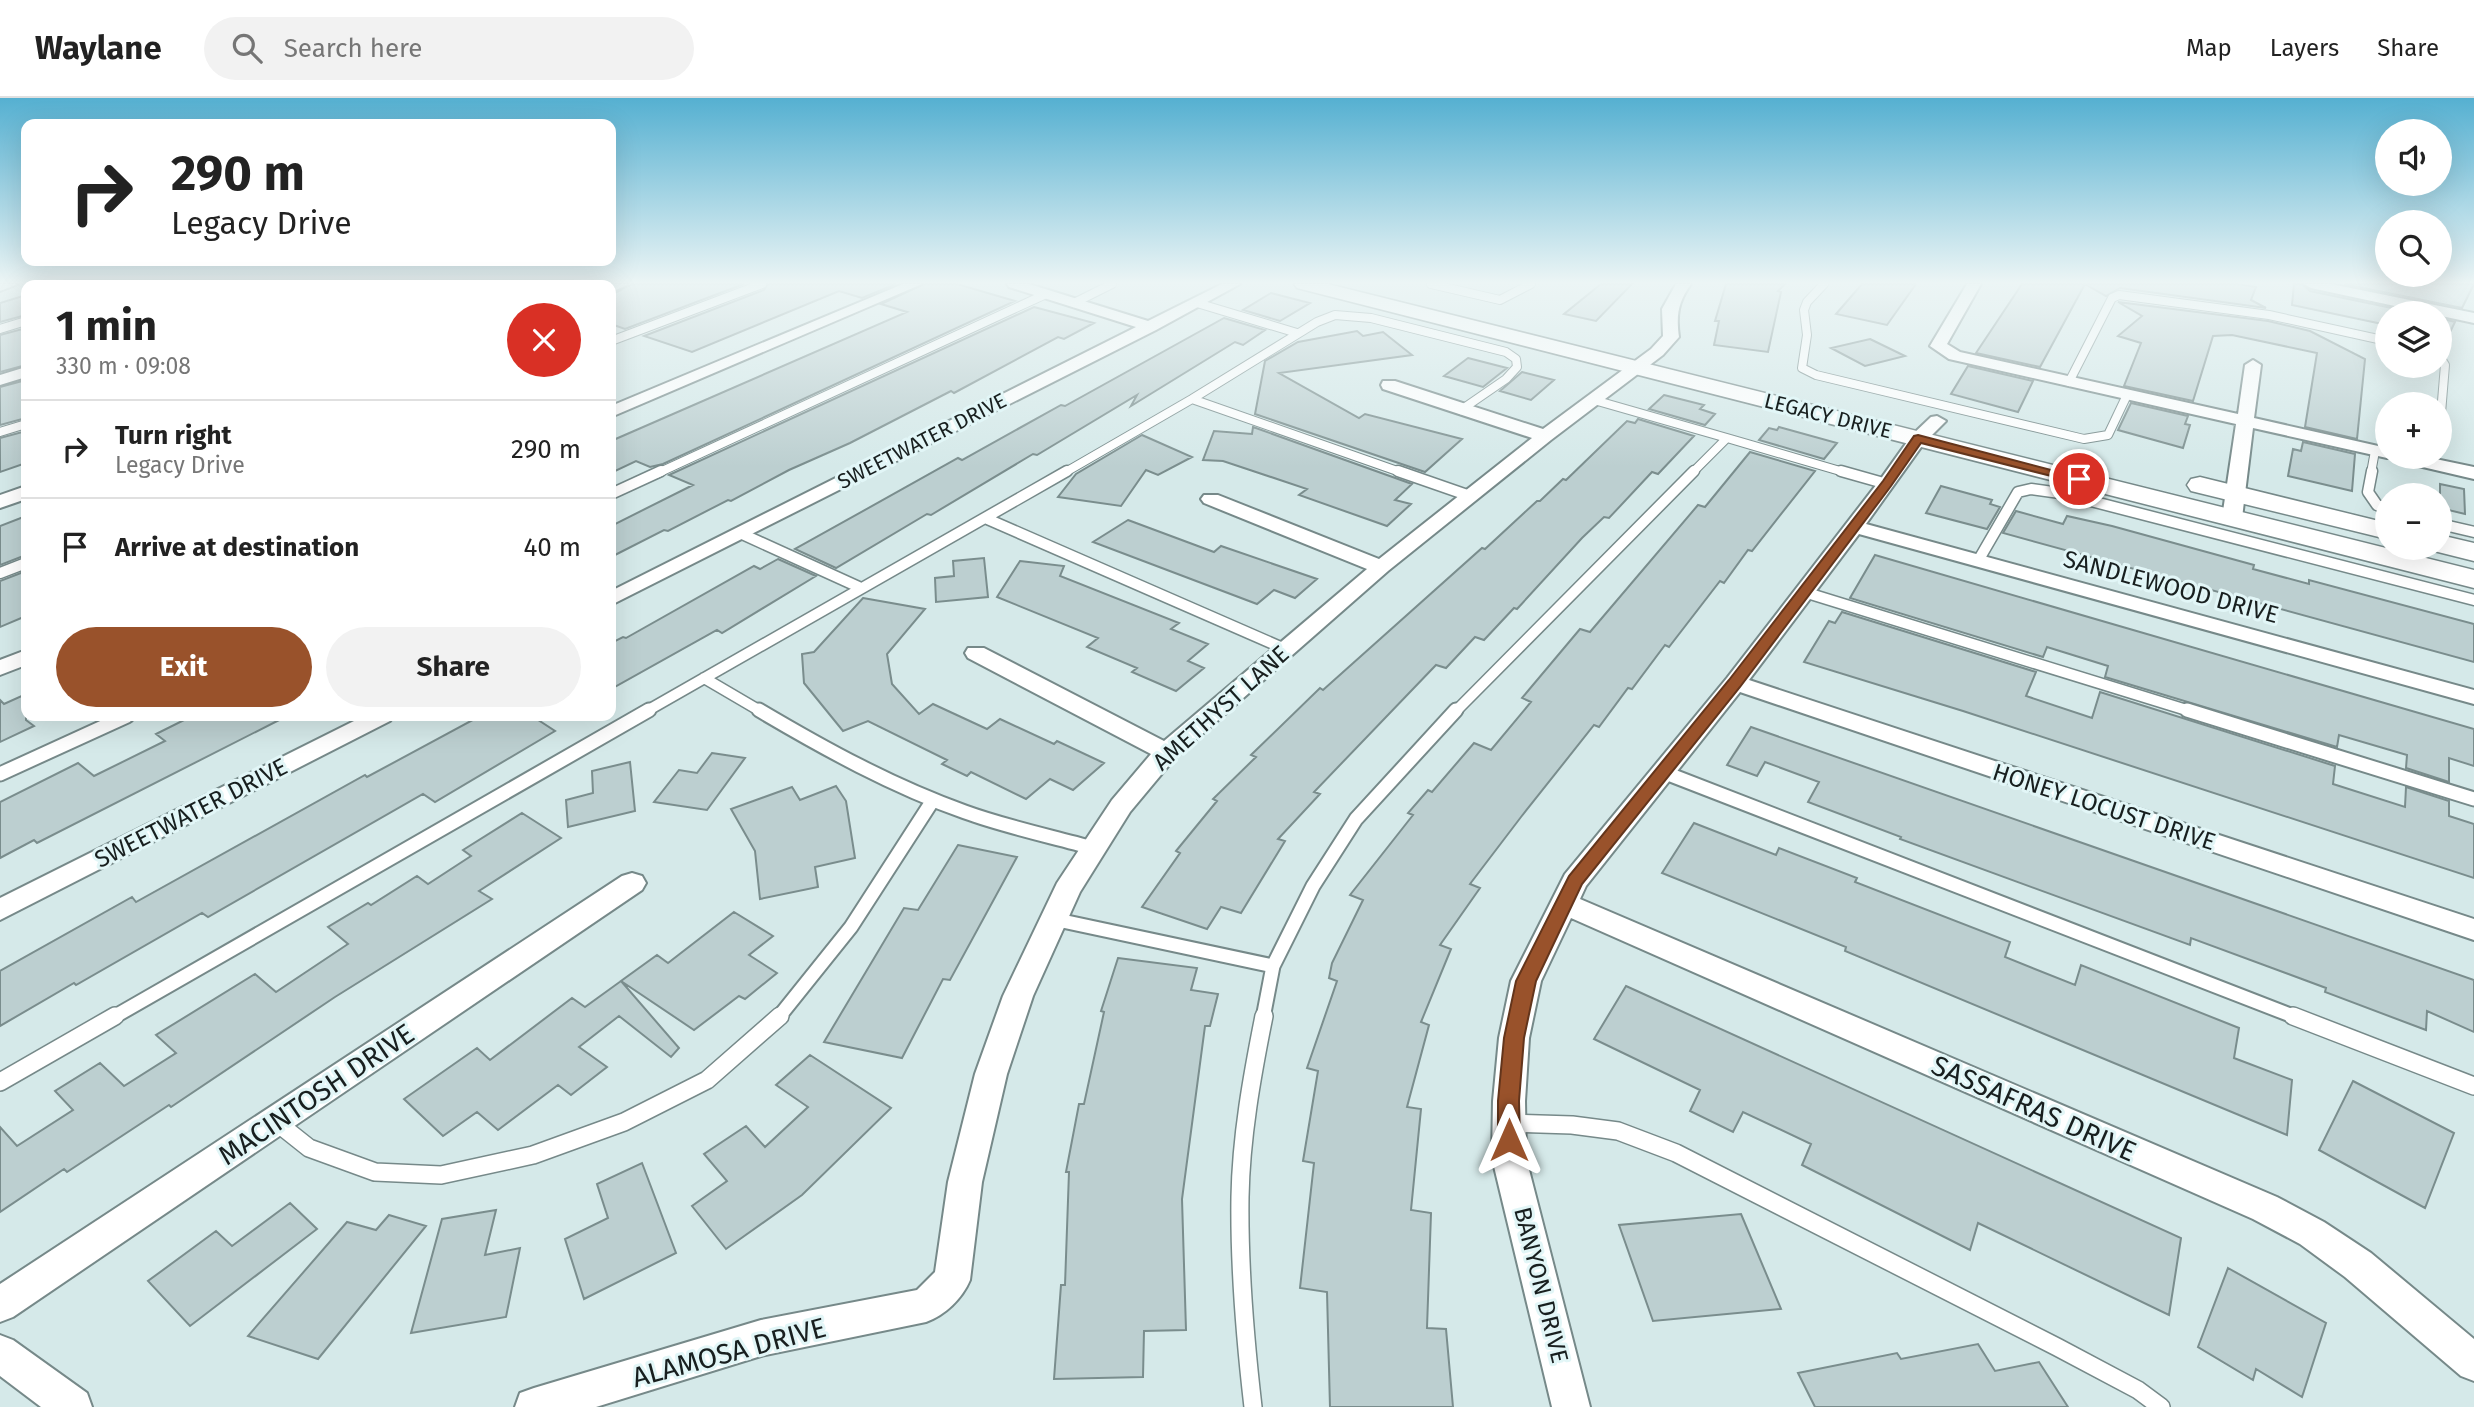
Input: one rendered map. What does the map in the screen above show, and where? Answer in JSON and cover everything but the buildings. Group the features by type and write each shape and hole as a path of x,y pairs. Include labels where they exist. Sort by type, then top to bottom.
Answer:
{"main road":[{"name":"LEGACY DRIVE","path":"1547,345 1634,367 1928,430 2233,506 2474,579"},
{"name":"LEGACY DRIVE","path":"1629,345 1928,430 2100,460"},
{"name":"LEGACY DRIVE","path":"2181,480 2233,506 2375,529"},
{"path":"2452,547 2474,552"}],"street":[{"path":"616,410 770,345"},
{"name":"SWEETWATER DRIVE","path":"616,596 1115,345"},
{"path":"1657,352 1663,345"},
{"path":"1939,345 1955,356 2375,451"},
{"name":"AMETHYST LANE","path":"926,1305 952,1280 965,1182 991,1073 1018,996 1053,919 1093,848 1121,806 1166,751 1381,567 1545,436 1657,352"},
{"path":"2233,506 2253,365"},
{"path":"0,380 21,374"},
{"path":"1388,385 1545,436"},
{"name":"BANYON DRIVE","path":"1571,1407 1509,1158 1514,1038 1526,981 1575,881 1735,683 1928,430"},
{"path":"2452,466 2474,473"},
{"path":"0,502 21,494"},
{"path":"1211,499 1381,567"},
{"name":"SANDLEWOOD DRIVE","path":"1854,527 2474,697"},
{"path":"976,653 1166,751"},
{"path":"0,668 21,659"},
{"name":"HONEY LOCUST DRIVE","path":"1735,683 2474,930"},
{"name":"SWEETWATER DRIVE","path":"0,910 372,721"},
{"name":"MACINTOSH DRIVE","path":"0,1305 632,883"},
{"name":"SASSAFRAS DRIVE","path":"1564,903 2265,1208 2312,1233 2358,1265 2474,1363"},
{"name":"ALAMOSA DRIVE","path":"534,1407 761,1339 926,1305"},
{"path":"0,1353 73,1407"}],"lane":[{"path":"616,492 935,345"},
{"path":"0,1082 1192,399 1278,345"},
{"path":"1461,410 1506,379 1517,367 1516,359 1506,352 1478,345"},
{"path":"1805,345 1802,368 1816,375 2084,439 2108,435 2127,395"},
{"path":"2069,382 2088,345"},
{"path":"1192,399 1470,496"},
{"path":"1594,400 1887,484"},
{"path":"0,432 21,426"},
{"path":"1253,1407 1246,1348 1240,1196 1250,1088 1273,966 1313,886 1356,819 1475,690 1727,438"},
{"path":"2375,469 2368,492 2375,502"},
{"path":"1978,561 2018,492 2031,489 2060,493 2474,600"},
{"path":"985,518 1285,649"},
{"path":"2452,527 2474,532"},
{"path":"740,533 861,589"},
{"path":"0,573 21,565"},
{"path":"1804,592 2474,799"},
{"path":"704,678 800,734 933,800 965,813 1093,848"},
{"path":"0,774 116,721"},
{"path":"1662,772 2474,1086"},
{"path":"275,1121 309,1148 375,1172 441,1175 533,1155 624,1122 707,1080 778,1018 851,928 933,800"},
{"path":"1053,919 1273,966"},
{"path":"1509,1123 1572,1125 1618,1131 1676,1153 2057,1346 2138,1390 2161,1407"}],"route":[{"path":"1509,1140 1514,1038 1526,981 1542,943 1575,881 1735,683 1887,484 1918,439 2079,479"}]}
